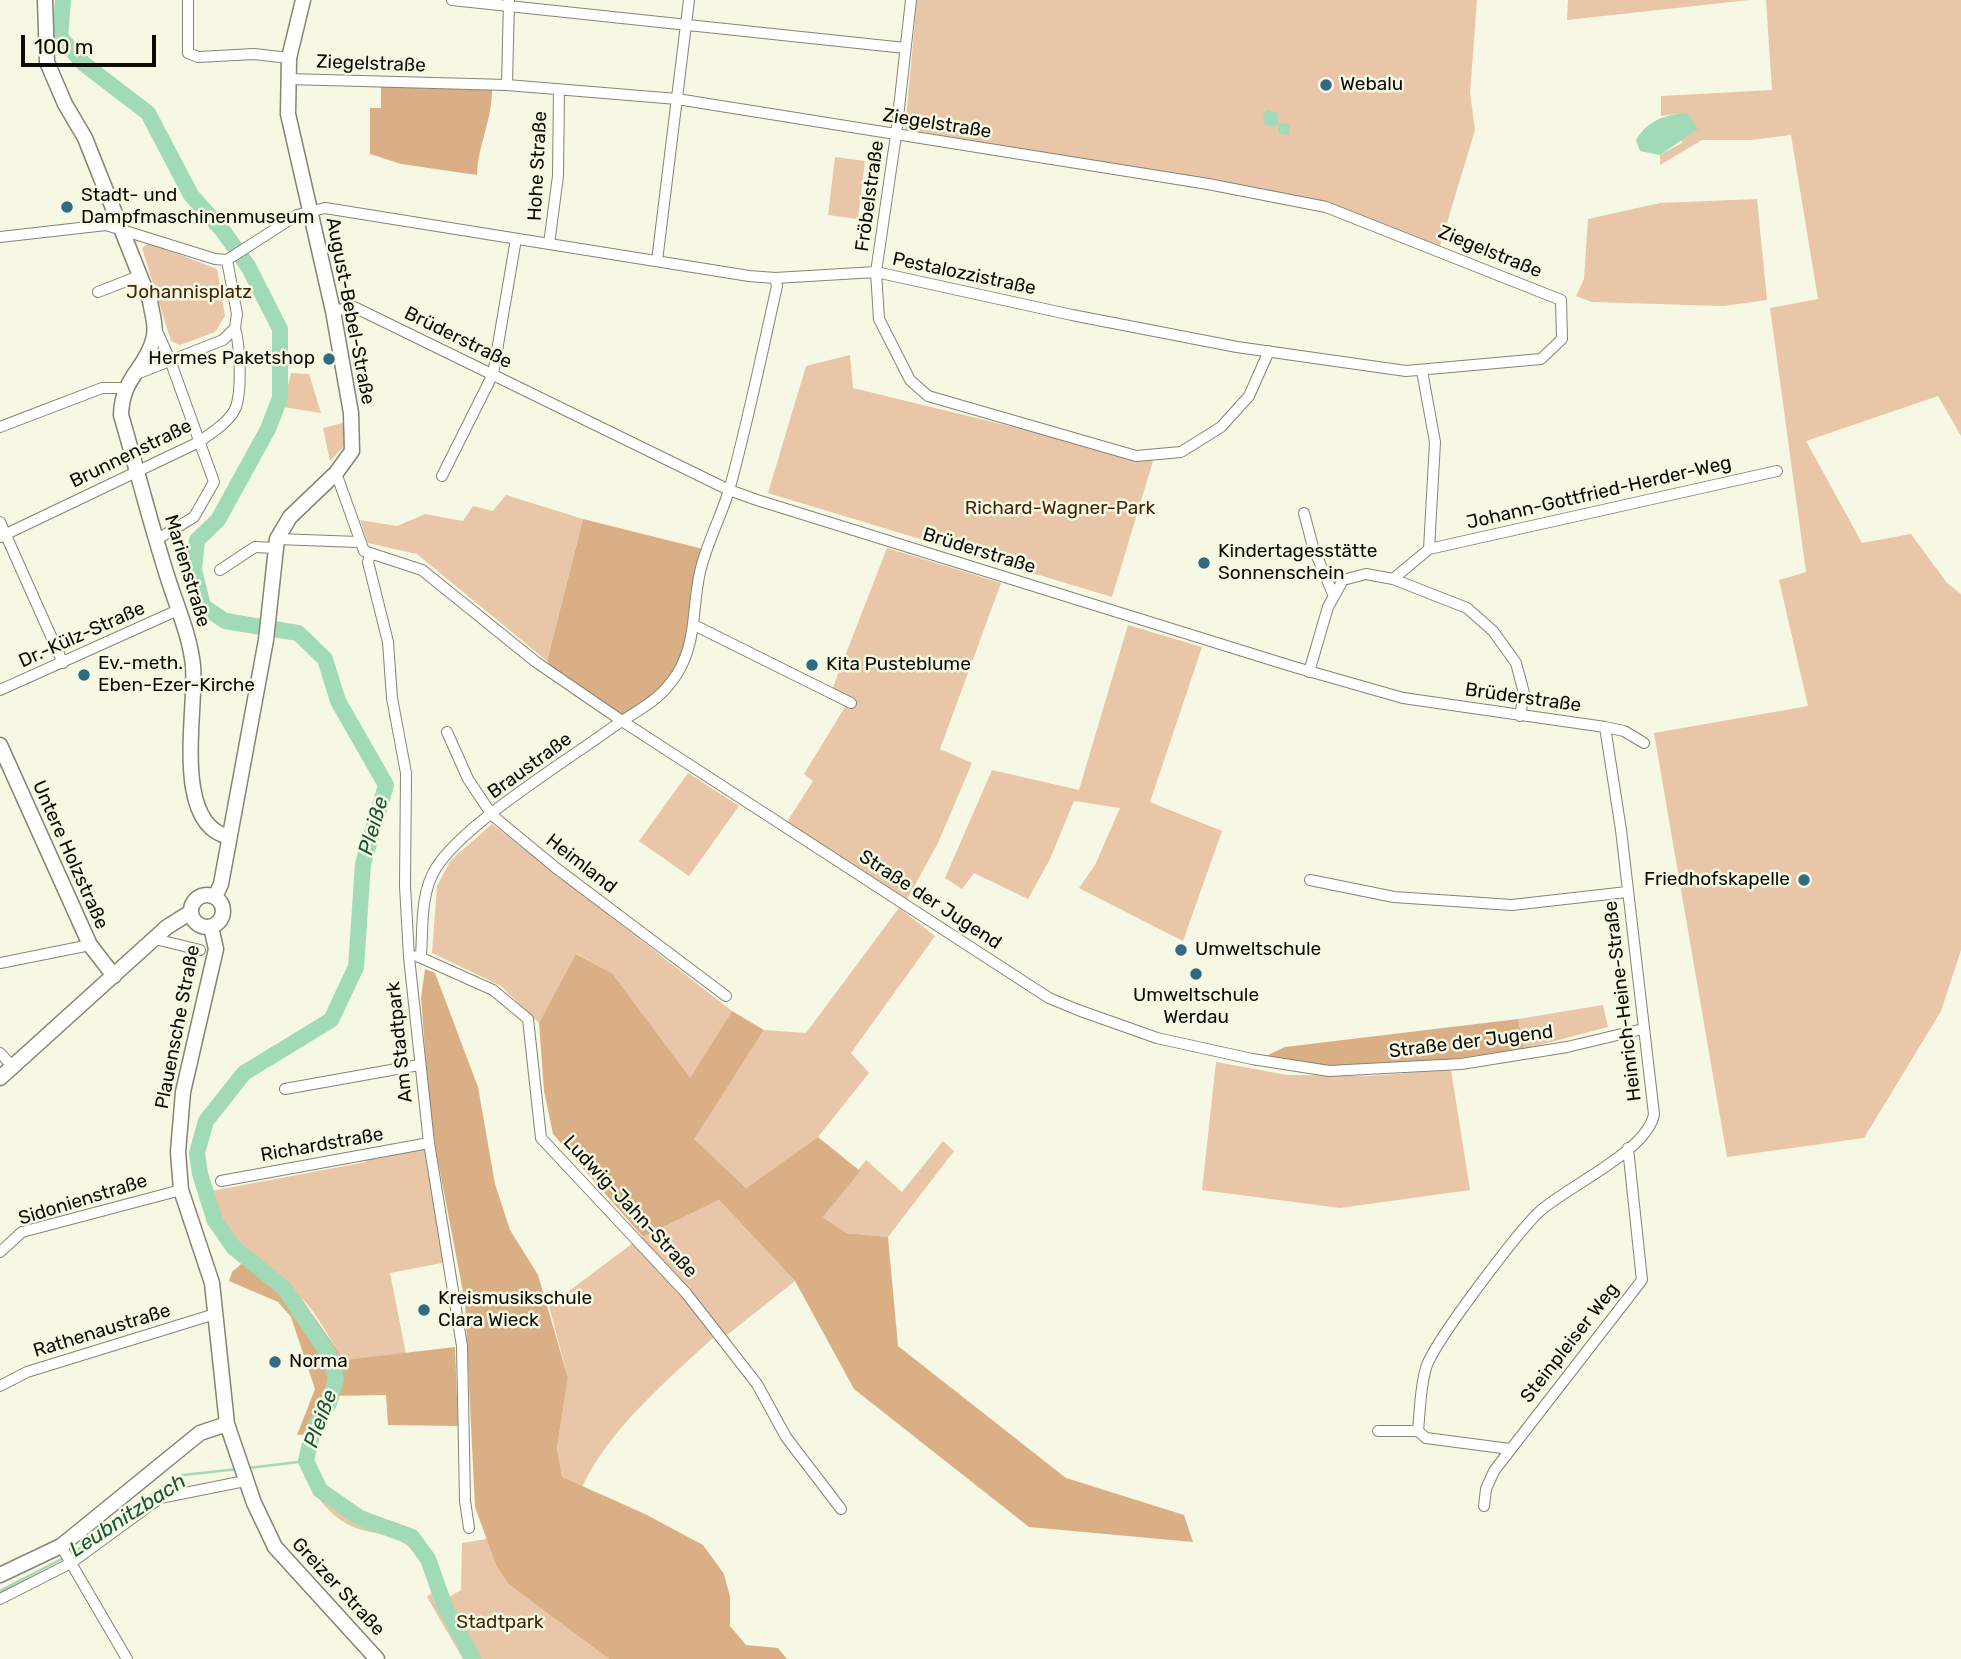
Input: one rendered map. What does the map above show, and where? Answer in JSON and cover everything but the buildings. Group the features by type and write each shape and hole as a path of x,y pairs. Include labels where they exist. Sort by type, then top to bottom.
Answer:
{"street":[{"path":"45,0 47,62 65,104 85,138 121,227 150,301 155,327 170,360 214,482 194,517 156,540"},
{"path":"188,0 188,53 198,57 254,54 289,58"},
{"name":"August-Bebel-Straße","path":"303,0 289,58 288,114 333,311 353,433 352,451 336,473"},
{"path":"452,0 905,48"},
{"path":"657,261 689,0"},
{"name":"Fröbelstraße","path":"911,0 896,135 876,272 879,319 910,380 928,396 1136,456 1181,452 1221,427 1249,396 1269,351"},
{"path":"507,85 508,4"},
{"name":"Ziegelstraße","path":"288,79 507,85 677,99 1208,184 1326,207 1561,300"},
{"name":"Hohe Straße","path":"549,244 558,176 559,90"},
{"name":"Pestalozzistraße","path":"311,210 325,208 775,278 876,272 1072,316 1372,368 1422,371 1541,359 1562,339 1561,300"},
{"path":"0,237 106,225 121,227 215,260 230,259 297,215 311,210"},
{"path":"442,476 493,374 516,239"},
{"path":"134,375 223,340 235,328 237,314 230,259"},
{"path":"98,292 139,276"},
{"name":"Braustraße","path":"421,956 426,893 435,869 453,848 492,815 622,721 650,706 666,691 688,652 700,570 729,490 777,286 775,278"},
{"name":"Brüderstraße","path":"333,311 354,307 729,490 1309,672 1403,698 1605,727 1624,731 1644,743"},
{"path":"0,427 102,388 124,388 148,352 155,327"},
{"name":"Brunnenstraße","path":"3,536 199,442 224,423 236,407 240,345 235,328"},
{"path":"1393,579 1429,549 1435,442 1422,371"},
{"name":"Marienstraße","path":"124,388 121,415 193,665 190,769 195,800 201,814 214,830 229,837"},
{"name":"Johann-Gottfried-Herder-Weg","path":"1429,549 1777,471"},
{"path":"215,897 221,884 266,640 276,544 290,517 336,473 358,542 276,544 255,547 220,570"},
{"path":"1304,513 1333,594"},
{"path":"0,522 3,536 63,663"},
{"name":"Straße der Jugend","path":"358,542 364,551 370,554 422,569 537,662 622,721 1049,998 1157,1038 1252,1059 1329,1071 1374,1071 1461,1064 1567,1047 1643,1029"},
{"name":"Am Stadtpark","path":"370,554 369,572 388,642 392,698 406,773 405,886 409,957 429,1143 462,1346 465,1501 468,1528"},
{"path":"1309,672 1333,594 1343,580 1366,574 1393,579 1467,608 1493,631 1516,663 1524,693 1520,716"},
{"name":"Dr.-Külz-Straße","path":"0,691 178,610"},
{"path":"694,625 850,703"},
{"name":"Heinrich-Heine-Straße","path":"1418,1431 1426,1366 1473,1295 1538,1213 1629,1148 1653,1124 1654,1114 1605,727"},
{"name":"Heimland","path":"447,732 468,779 492,815 556,868 726,996"},
{"name":"Untere Holzstraße","path":"0,745 90,945 114,975"},
{"path":"1310,880 1394,897 1512,905 1627,892"},
{"path":"0,1078 178,919 191,912 196,899 206,895 215,897 224,911 220,921 211,927 196,923 191,912"},
{"name":"Plauensche Straße","path":"211,927 216,949 186,1079 178,1152 181,1190 207,1260 227,1424"},
{"path":"155,939 201,950"},
{"path":"0,963 90,945"},
{"name":"Ludwig-Jahn-Straße","path":"409,957 421,956 494,990 528,1019 541,1138 687,1293 757,1384 786,1437 841,1509"},
{"path":"0,1053 13,1067"},
{"path":"285,1090 419,1066"},
{"name":"Richardstraße","path":"221,1181 429,1143"},
{"name":"Steinpleiser Weg","path":"1484,1506 1486,1489 1494,1471 1510,1448 1642,1280 1629,1148"},
{"name":"Sidonienstraße","path":"0,1252 22,1232 181,1190"},
{"name":"Rathenaustraße","path":"0,1384 27,1372 215,1314"},
{"path":"2,1571 66,1555 200,1433 227,1424"},
{"name":"Greizer Straße","path":"227,1424 244,1478 275,1547 377,1659"},
{"path":"1378,1431 1418,1431 1426,1438 1510,1448"},
{"path":"0,1598 160,1498 244,1478"},
{"path":"66,1555 127,1659"}],"green space":[{"path":"917,0 1477,0 1470,93 1475,130 1440,246 1326,202 905,129"},
{"path":"1568,0 1749,0 1567,20"},
{"path":"1766,0 1961,0 1961,436 1938,396 1806,441 1862,543 1911,534 1947,583 1961,594 1961,950 1941,1011 1864,1138 1727,1157 1654,733 1808,706 1779,580 1806,572 1770,308 1818,299 1791,135 1750,140 1702,140 1660,165 1660,155 1682,143 1682,113 1661,116 1661,96 1772,90"},
{"path":"835,157 865,161 858,219 828,215"},
{"path":"1757,199 1767,300 1724,306 1592,302 1576,296 1584,279 1588,219 1660,203"},
{"name":"Johannisplatz","path":"149,243 217,269 225,316 215,332 180,345 171,341 142,248"},
{"name":"Richard-Wagner-Park","path":"850,355 853,388 1153,461 1112,597 768,493 806,366"},
{"path":"291,373 309,374 321,413 283,407"},
{"path":"347,422 348,442 330,461 323,428"},
{"path":"506,495 583,519 547,661 417,554 368,543 360,520 397,526 425,514 463,521 473,506 493,511"},
{"path":"887,548 1001,583 940,749 972,763 938,843 907,899 787,822 813,781 804,774 848,702 833,687"},
{"path":"1128,625 1202,647 1150,802 1222,831 1183,941 1079,888 1095,865 1120,808 1074,801 1050,859 1028,899 974,873 962,889 945,878 992,770 1079,790"},
{"path":"688,773 739,806 689,876 639,841"},
{"path":"492,824 732,1011 690,1079 612,973 577,954 539,1023 501,986 432,953 437,886 451,860"},
{"path":"899,908 935,936 851,1053 869,1073 818,1137 746,1188 693,1139 764,1030 806,1033"},
{"path":"1603,1005 1608,1027 1524,1049 1518,1019"},
{"path":"1216,1062 1287,1075 1369,1076 1451,1070 1470,1190 1340,1208 1202,1190"},
{"path":"943,1141 954,1151 888,1237 845,1233 822,1216 866,1160 902,1192"},
{"path":"429,1143 447,1262 390,1273 406,1354 343,1360 304,1301 232,1243 214,1214 206,1192 366,1162 365,1156"},
{"path":"719,1200 795,1281 722,1339 717,1334 660,1387 608,1444 582,1487 562,1478 557,1448 568,1378 549,1306 637,1240"},
{"name":"Stadtpark","path":"328,1396 340,1398 320,1430 314,1461 318,1476 326,1489 339,1501 357,1511 397,1523 416,1535 428,1551 449,1597 461,1590 462,1543 487,1539 496,1565 508,1584 609,1659 463,1659 427,1597 434,1591 413,1551 396,1539 357,1529 342,1521 326,1507 310,1486 305,1473 305,1447"}],"shaded area":[{"path":"381,87 492,90 477,175 401,164 370,154 370,108 381,108"},
{"path":"1267,110 1277,112 1279,123 1290,124 1289,135 1279,133 1278,124 1273,127 1265,125 1263,116"},
{"path":"1682,113 1689,115 1698,129 1660,155 1640,151 1636,140 1645,128 1661,118"},
{"path":"583,519 703,549 694,625 666,691 622,721 566,682 547,661"},
{"path":"576,954 612,973 690,1078 732,1011 764,1030 694,1139 746,1188 818,1137 860,1171 823,1217 846,1233 888,1237 898,1346 1066,1478 1184,1515 1193,1542 1029,1527 854,1389 795,1281 719,1200 643,1237 553,1134 544,1091 539,1023"},
{"path":"425,969 435,973 478,1087 495,1184 510,1230 538,1275 568,1378 557,1448 562,1477 645,1514 703,1545 724,1574 730,1597 730,1626 746,1645 778,1648 787,1659 609,1659 508,1584 496,1565 475,1507 465,1302 436,1151 428,1089 421,998"},
{"path":"1518,1019 1524,1049 1395,1066 1362,1067 1329,1067 1266,1056 1285,1047"},
{"path":"248,1258 299,1295 344,1360 455,1347 458,1426 388,1425 386,1395 328,1396 309,1434 297,1435 315,1389 291,1317 278,1302 229,1281 232,1272"}],"waterway":[{"name":"Pleiße","path":"63,0 60,37 84,64 148,113 191,195 223,231 248,266 280,329 280,398 268,429 218,520 197,540 194,570 203,606 225,621 298,633 325,659 338,701 386,785 363,864 356,967 331,1020 244,1073 206,1121 197,1153 200,1174 215,1221 234,1248 284,1288 330,1356 336,1379 329,1403 313,1430 306,1461 320,1490 360,1518 412,1537 428,1559 445,1607 473,1659"},
{"name":"Leubnitzbach","path":"248,1468 306,1461"},
{"name":"Leubnitzbach","path":"0,1591 75,1552 162,1487 183,1475 238,1469"}],"place":[{"name":"Webalu","path":"1326,85"},
{"name":"Stadt- und Dampfmaschinenmuseum","path":"67,207"},
{"name":"Hermes Paketshop","path":"329,359"},
{"name":"Kindertagesstätte Sonnenschein","path":"1204,563"},
{"name":"Kita Pusteblume","path":"812,665"},
{"name":"Ev.-meth. Eben-Ezer-Kirche","path":"84,675"},
{"name":"Friedhofskapelle","path":"1804,880"},
{"name":"Umweltschule","path":"1181,950"},
{"name":"Umweltschule Werdau","path":"1196,974"},
{"name":"Kreismusikschule Clara Wieck","path":"424,1310"},
{"name":"Norma","path":"275,1362"}]}
